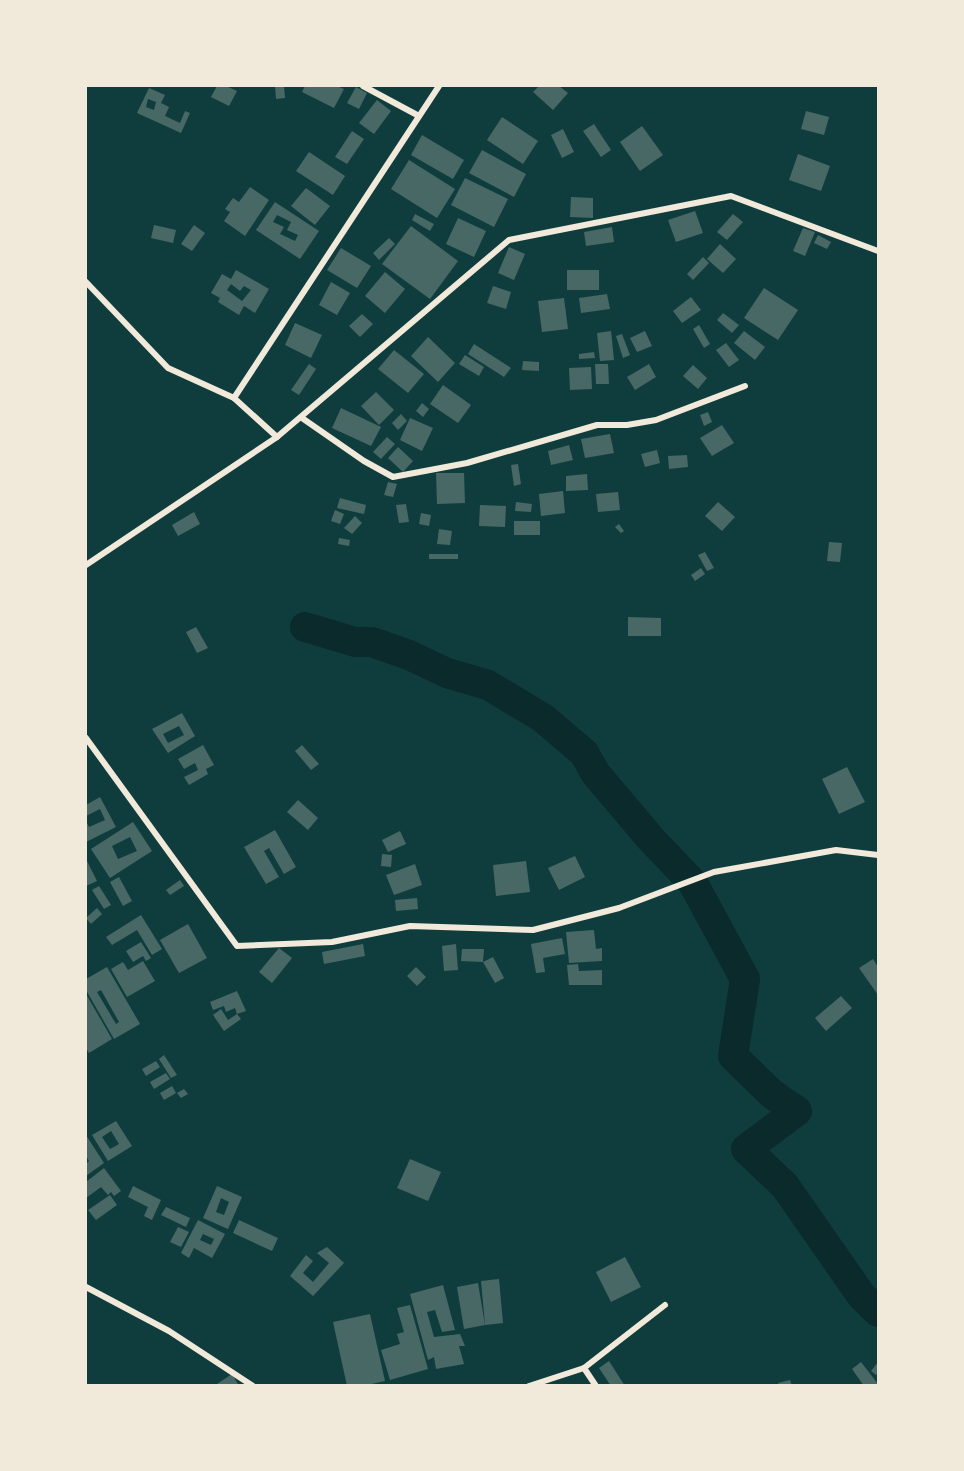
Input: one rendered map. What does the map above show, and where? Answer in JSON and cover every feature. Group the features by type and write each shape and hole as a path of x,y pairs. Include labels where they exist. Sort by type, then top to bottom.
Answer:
{"street":[{"path":"363,86 419,116"},
{"path":"234,398 439,86"},
{"path":"86,565 278,438 509,240 731,196 879,251"},
{"path":"86,282 168,368 234,398 278,438"},
{"path":"302,418 364,461 393,477 467,463 597,425 627,425 656,420 745,386"},
{"path":"86,738 237,946 332,942 410,926 533,930 619,908 714,872 836,850 879,855"},
{"path":"86,1287 169,1331 253,1386"},
{"path":"530,1386 584,1368 665,1305"},
{"path":"584,1368 596,1386"}],"building":[{"path":"217,86 226,86 237,91 229,106 211,97"},
{"path":"275,86 284,86 285,98 276,99"},
{"path":"305,86 337,86 344,89 334,108 302,92"},
{"path":"539,86 559,86 568,93 553,110 533,92"},
{"path":"356,87 367,93 359,109 347,103"},
{"path":"149,88 165,95 161,103 169,107 165,116 180,123 185,111 190,113 181,133 137,113","holes":["148,99 156,102 154,110 146,107"]},
{"path":"377,100 391,111 374,134 359,123"},
{"path":"806,111 829,117 824,135 801,129"},
{"path":"502,117 538,141 523,164 487,140"},
{"path":"594,124 611,150 601,157 583,131"},
{"path":"642,126 663,155 640,171 620,142"},
{"path":"563,129 574,152 562,158 551,135"},
{"path":"352,131 364,139 347,164 335,157"},
{"path":"422,135 464,160 453,179 411,155"},
{"path":"482,150 526,174 514,197 469,173"},
{"path":"309,152 345,176 333,195 296,171"},
{"path":"798,154 830,166 821,191 789,180"},
{"path":"409,160 455,189 437,218 391,189"},
{"path":"465,178 508,199 494,227 451,205"},
{"path":"250,187 269,200 245,236 224,221 230,212 225,209 233,198 239,202"},
{"path":"306,188 330,206 315,225 291,206"},
{"path":"571,197 593,198 593,218 570,217"},
{"path":"275,202 319,231 300,259 256,230","holes":["277,215 291,222 287,230 298,235 295,241 280,234 284,227 273,222"]},
{"path":"695,211 703,233 676,242 668,220"},
{"path":"415,214 434,224 430,231 412,220"},
{"path":"733,214 743,222 727,240 717,232"},
{"path":"458,218 486,231 474,257 446,244"},
{"path":"154,225 176,230 173,243 151,238"},
{"path":"194,225 205,233 192,251 181,244"},
{"path":"411,226 458,261 430,299 382,264"},
{"path":"612,227 614,242 586,246 584,232"},
{"path":"803,228 815,232 805,256 793,251"},
{"path":"818,235 831,242 827,249 814,243"},
{"path":"389,238 395,244 379,260 373,253"},
{"path":"720,244 736,259 723,273 707,259"},
{"path":"509,247 525,254 514,280 498,273"},
{"path":"341,248 371,266 357,288 327,270"},
{"path":"703,257 709,263 693,280 687,274"},
{"path":"236,270 269,289 255,313 244,306 239,315 218,302 220,298 211,293 222,274 231,279","holes":["231,284 240,291 244,286 251,290 242,301 227,290"]},
{"path":"567,270 599,270 599,290 567,290"},
{"path":"385,272 405,289 385,313 365,296"},
{"path":"331,282 350,293 337,315 319,305"},
{"path":"493,286 511,292 506,309 487,303"},
{"path":"764,288 798,310 778,340 744,318"},
{"path":"607,294 610,309 581,313 579,298"},
{"path":"691,297 701,310 682,323 673,311"},
{"path":"564,298 568,329 542,332 538,301"},
{"path":"723,313 739,325 732,333 717,320"},
{"path":"362,314 373,324 360,337 349,326"},
{"path":"295,323 322,335 311,358 285,345"},
{"path":"699,325 710,344 704,348 693,329"},
{"path":"611,331 614,360 600,361 597,333"},
{"path":"645,331 652,346 637,352 630,338"},
{"path":"744,331 765,347 755,360 734,343"},
{"path":"622,334 630,355 623,358 616,336"},
{"path":"428,337 455,363 438,382 411,356"},
{"path":"726,343 739,360 729,367 716,350"},
{"path":"474,344 511,368 504,377 468,354"},
{"path":"394,350 424,374 408,393 378,369"},
{"path":"594,352 595,358 579,359 579,354"},
{"path":"465,355 484,367 479,376 459,364"},
{"path":"523,361 539,362 539,371 522,370"},
{"path":"309,364 316,369 299,395 291,390"},
{"path":"595,364 608,364 609,384 596,384"},
{"path":"649,364 656,377 635,390 627,377"},
{"path":"693,365 707,378 698,389 683,376"},
{"path":"591,367 592,389 570,390 569,368"},
{"path":"443,385 471,405 458,423 430,404"},
{"path":"376,392 394,410 379,425 361,406"},
{"path":"422,403 429,409 423,417 416,411"},
{"path":"341,408 381,427 371,446 332,428"},
{"path":"708,412 712,422 704,426 700,415"},
{"path":"401,414 407,421 398,430 392,423"},
{"path":"410,418 433,428 422,451 400,440"},
{"path":"722,425 734,443 712,456 700,438"},
{"path":"610,434 614,453 585,458 581,439"},
{"path":"387,437 395,444 381,459 373,452"},
{"path":"569,445 573,460 551,465 548,451"},
{"path":"398,447 413,461 403,472 388,458"},
{"path":"657,450 660,463 645,467 641,454"},
{"path":"687,455 688,467 669,469 668,456"},
{"path":"518,464 521,484 514,486 511,465"},
{"path":"436,473 464,473 465,503 437,504"},
{"path":"587,474 588,490 566,491 566,476"},
{"path":"388,482 397,484 393,497 384,495"},
{"path":"563,491 565,513 541,516 539,494"},
{"path":"618,492 620,510 598,512 596,494"},
{"path":"340,498 366,505 364,514 337,508"},
{"path":"516,502 532,504 531,512 515,511"},
{"path":"718,502 735,517 722,531 705,516"},
{"path":"406,504 409,522 399,523 396,505"},
{"path":"480,505 506,506 505,527 479,526"},
{"path":"335,510 344,514 340,524 331,521"},
{"path":"194,512 200,524 178,536 172,525"},
{"path":"421,513 431,515 429,526 419,524"},
{"path":"355,516 362,523 352,534 344,528"},
{"path":"514,521 540,521 540,535 514,535"},
{"path":"619,524 624,531 621,533 615,527"},
{"path":"439,529 452,531 450,545 437,544"},
{"path":"339,538 350,540 349,546 338,544"},
{"path":"829,542 842,543 840,562 827,561"},
{"path":"705,552 714,568 707,571 698,555"},
{"path":"429,554 458,554 458,559 429,559"},
{"path":"701,568 705,574 695,581 691,575"},
{"path":"628,617 661,618 661,636 628,636"},
{"path":"196,627 208,648 197,653 186,632"},
{"path":"182,713 195,736 168,753 152,729","holes":["179,726 184,735 168,743 163,734"]},
{"path":"203,745 214,765 206,769 208,774 189,785 184,777 198,770 195,763 184,769 178,759"},
{"path":"302,745 319,764 311,770 295,751"},
{"path":"847,767 865,802 839,814 822,779"},
{"path":"100,797 116,827 86,842 86,821 89,827 105,820 100,809 86,816 86,805"},
{"path":"298,800 318,818 308,830 287,812"},
{"path":"133,822 152,851 110,878 91,849","holes":["130,837 137,851 118,859 112,846"]},
{"path":"275,830 296,867 284,874 269,848 264,851 279,877 266,884 244,847"},
{"path":"400,831 406,844 388,852 382,840"},
{"path":"382,854 392,855 391,867 381,866"},
{"path":"575,856 585,877 559,890 548,868"},
{"path":"86,859 97,881 86,886 87,875"},
{"path":"526,861 530,892 496,896 493,865"},
{"path":"415,864 422,885 394,895 386,875"},
{"path":"119,877 132,901 123,906 110,882"},
{"path":"180,880 184,886 170,895 166,890"},
{"path":"99,886 111,905 104,909 92,890"},
{"path":"417,898 418,909 396,911 395,900"},
{"path":"97,908 102,914 91,924 86,918"},
{"path":"141,915 162,949 152,955 137,930 112,945 106,937"},
{"path":"188,924 207,958 179,973 160,940"},
{"path":"594,930 596,949 602,948 602,961 569,963 566,932"},
{"path":"562,938 565,954 543,958 545,972 536,973 531,944"},
{"path":"141,942 151,958 146,961 143,956 133,962 126,951"},
{"path":"363,944 365,956 324,964 322,952"},
{"path":"456,944 458,970 444,971 442,946"},
{"path":"279,948 292,958 272,983 259,972"},
{"path":"462,949 484,949 483,962 461,961"},
{"path":"493,957 504,978 495,983 483,962"},
{"path":"873,959 878,967 878,995 859,968"},
{"path":"143,961 155,981 127,997 111,969 123,962 128,970"},
{"path":"578,964 579,971 602,970 602,985 569,985 567,965"},
{"path":"107,967 140,1024 114,1039 86,990 86,979","holes":["101,990 119,1022 116,1024 97,992"]},
{"path":"416,967 426,977 417,986 407,976"},
{"path":"237,991 246,1011 237,1014 235,1008 226,1012 224,1006 213,1010 210,1002"},
{"path":"86,994 112,1039 89,1053 86,1048"},
{"path":"841,996 852,1008 826,1031 815,1018"},
{"path":"221,1009 228,1020 237,1014 241,1019 224,1031 213,1015"},
{"path":"164,1055 177,1075 171,1078 159,1059"},
{"path":"156,1061 160,1067 146,1076 142,1069"},
{"path":"166,1073 170,1079 154,1089 150,1082"},
{"path":"172,1086 176,1093 164,1100 160,1093"},
{"path":"184,1089 188,1094 181,1098 177,1093"},
{"path":"116,1121 132,1146 108,1161 92,1135","holes":["111,1131 119,1144 110,1149 102,1137"]},
{"path":"86,1135 104,1163 86,1176 86,1164 89,1161 86,1156"},
{"path":"410,1159 441,1172 428,1201 397,1188"},
{"path":"104,1168 121,1191 114,1196 111,1192 108,1195 101,1187 86,1198 86,1182"},
{"path":"133,1186 161,1200 152,1220 144,1216 148,1207 128,1197"},
{"path":"217,1186 242,1197 228,1229 203,1218","holes":["221,1198 229,1202 224,1215 216,1212"]},
{"path":"110,1195 117,1205 96,1220 88,1210"},
{"path":"166,1207 190,1218 186,1227 161,1215"},
{"path":"198,1220 225,1234 212,1258 194,1248 189,1258 181,1253","holes":["203,1234 214,1239 211,1245 200,1240"]},
{"path":"239,1220 278,1238 272,1251 233,1233"},
{"path":"178,1227 189,1232 181,1247 170,1242"},
{"path":"327,1247 344,1263 313,1296 290,1276 306,1255 313,1261 303,1273 313,1282 329,1263 317,1253"},
{"path":"625,1257 641,1287 611,1302 596,1272"},
{"path":"499,1279 503,1323 485,1325 481,1281"},
{"path":"478,1283 485,1325 464,1329 457,1287"},
{"path":"443,1285 455,1330 442,1332 435,1310 427,1312 434,1337 460,1334 465,1346 459,1346 464,1364 436,1369 434,1357 428,1360 410,1294"},
{"path":"410,1305 428,1369 390,1380 381,1350 400,1344 397,1334 404,1332 397,1308"},
{"path":"370,1314 385,1381 363,1386 347,1386 333,1322"},
{"path":"609,1361 625,1386 611,1386 599,1368"},
{"path":"861,1362 878,1386 864,1386 852,1369"},
{"path":"878,1362 878,1373 876,1375 871,1371"},
{"path":"232,1374 239,1386 214,1386"},
{"path":"790,1380 792,1386 779,1386 778,1383"}],"waterway":[{"path":"305,627 355,642 372,642 409,655 447,673 488,685 543,718 584,753 596,774 651,839 693,883 745,979 733,1056 772,1094 797,1111 746,1149 785,1186 861,1295 878,1312"}]}
